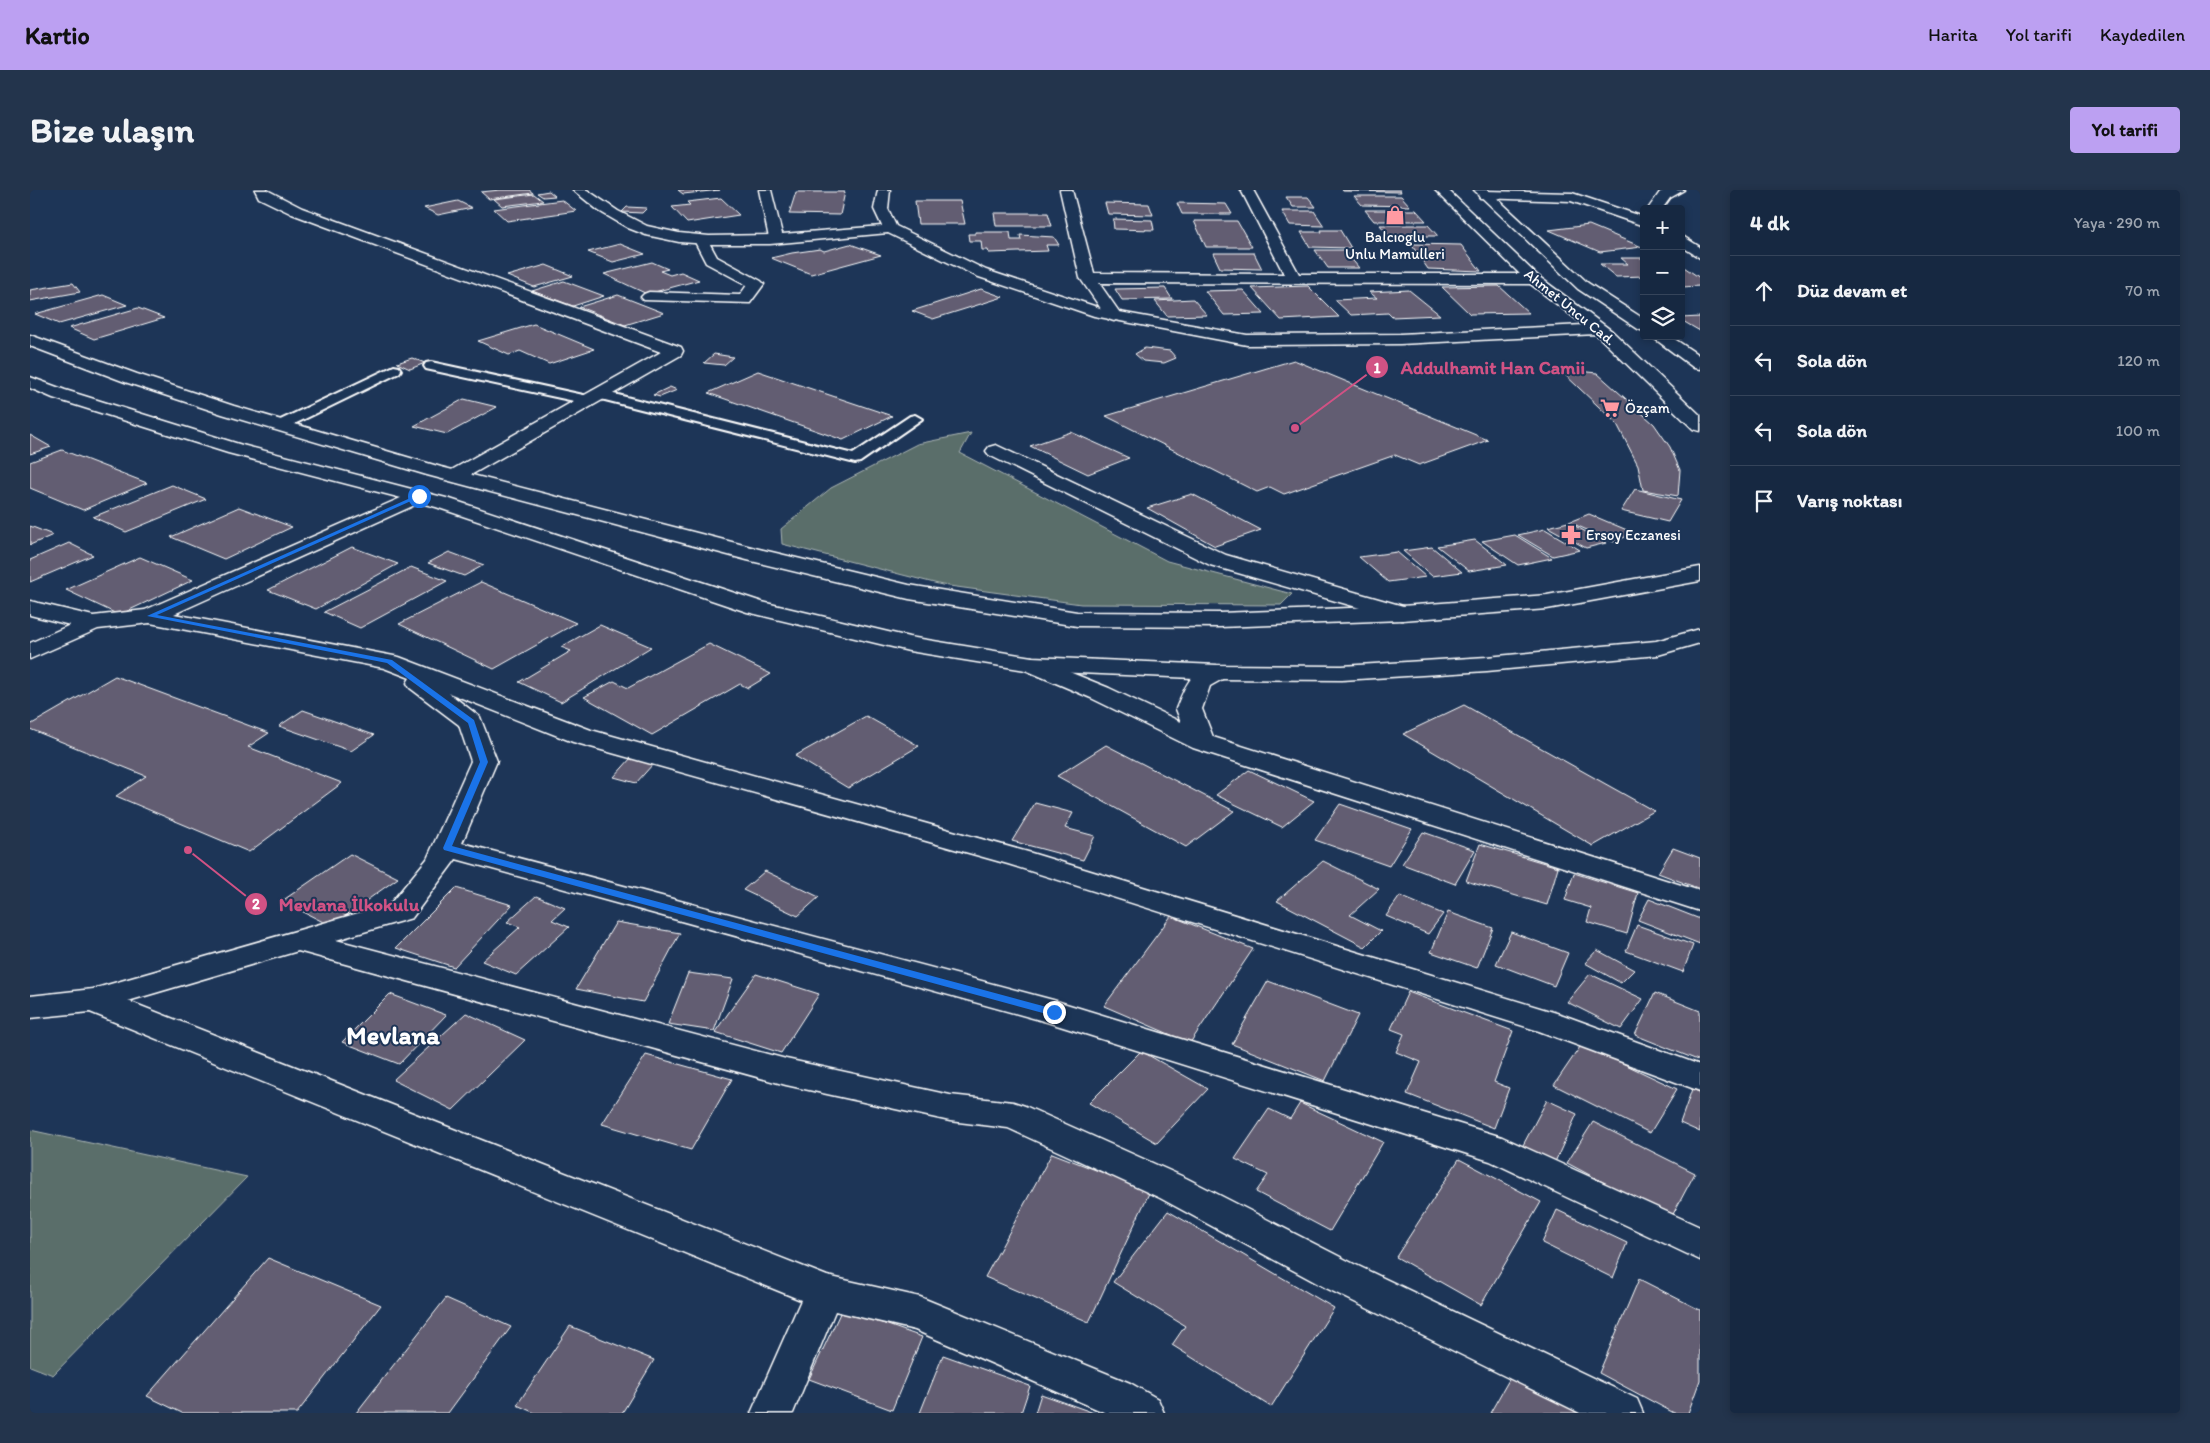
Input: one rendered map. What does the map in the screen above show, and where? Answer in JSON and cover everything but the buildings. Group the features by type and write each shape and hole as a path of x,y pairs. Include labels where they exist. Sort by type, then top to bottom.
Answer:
{"street":[{"path":"260,190 264,195 297,211 675,351 455,476"},
{"path":"579,190 597,206 649,232 701,240 776,238 890,229 981,273 1100,313 1248,340 1400,339 1598,328"},
{"path":"766,190 776,238"},
{"path":"884,190 881,209 890,229"},
{"path":"1066,190 1088,278 1114,316"},
{"path":"1247,190 1293,277"},
{"name":"Ahmet Uncu Cad.","path":"1441,190 1533,279 1598,328 1700,425"},
{"path":"1658,205 1665,195 1678,190"},
{"path":"1482,193 1572,197 1640,221"},
{"name":"Ahmet Uncu Cad.","path":"1482,193 1583,286 1640,323"},
{"path":"1620,214 1640,212"},
{"path":"649,298 744,300 756,284 711,260 701,240"},
{"path":"1685,242 1700,254"},
{"path":"1088,278 1533,279"},
{"path":"30,340 131,378 279,426 455,476 746,553 909,592 1077,619 1220,620 1402,613 1547,602 1700,574"},
{"path":"1664,340 1700,364"},
{"path":"30,382 59,394 234,449 419,496 755,606 909,644 1032,664 1217,672 1342,673 1487,664 1658,648 1700,636"},
{"path":"996,451 1218,560 1402,613"},
{"path":"30,652 93,623 150,616 419,496"},
{"path":"30,608 93,623"},
{"path":"150,616 390,662 582,736 1018,858 1551,1023 1700,1078"},
{"path":"30,1008 94,1000 401,911 440,862 484,762 472,722 390,662"},
{"path":"1032,664 1100,693 1202,742 1700,901"},
{"path":"1202,742 1188,709 1199,682 1217,672"},
{"path":"447,848 1054,1012 1502,1151 1700,1244"},
{"path":"299,941 786,1072 950,1108 1013,1115 1173,1188 1340,1276 1622,1413"},
{"path":"94,1000 824,1292 920,1314 1115,1396 1134,1411"},
{"path":"772,1413 824,1292"}],"lane":[{"path":"431,366 593,397 855,459 915,419"},
{"path":"279,426 394,370"}],"green space":[{"path":"971,433 960,453 1167,561 1292,594 1281,605 1081,604 942,585 782,544 781,529 831,488 917,444"},
{"path":"30,1130 247,1177 53,1375 30,1366"}],"place":[{"name":"Balcıoglu Unlu Mamulleri","path":"1395,215"},
{"name":"Özçam","path":"1610,408"},
{"name":"Addulhamit Han Camii","path":"1295,428"},
{"name":"Ersoy Eczanesi","path":"1571,535"},
{"name":"Mevlana İlkokulu","path":"188,850"}],"district":[{"name":"Mevlana","path":"393,1035"}],"route":[{"path":"419,496 150,616 390,662 472,722 484,762 447,848 1054,1012"}]}
